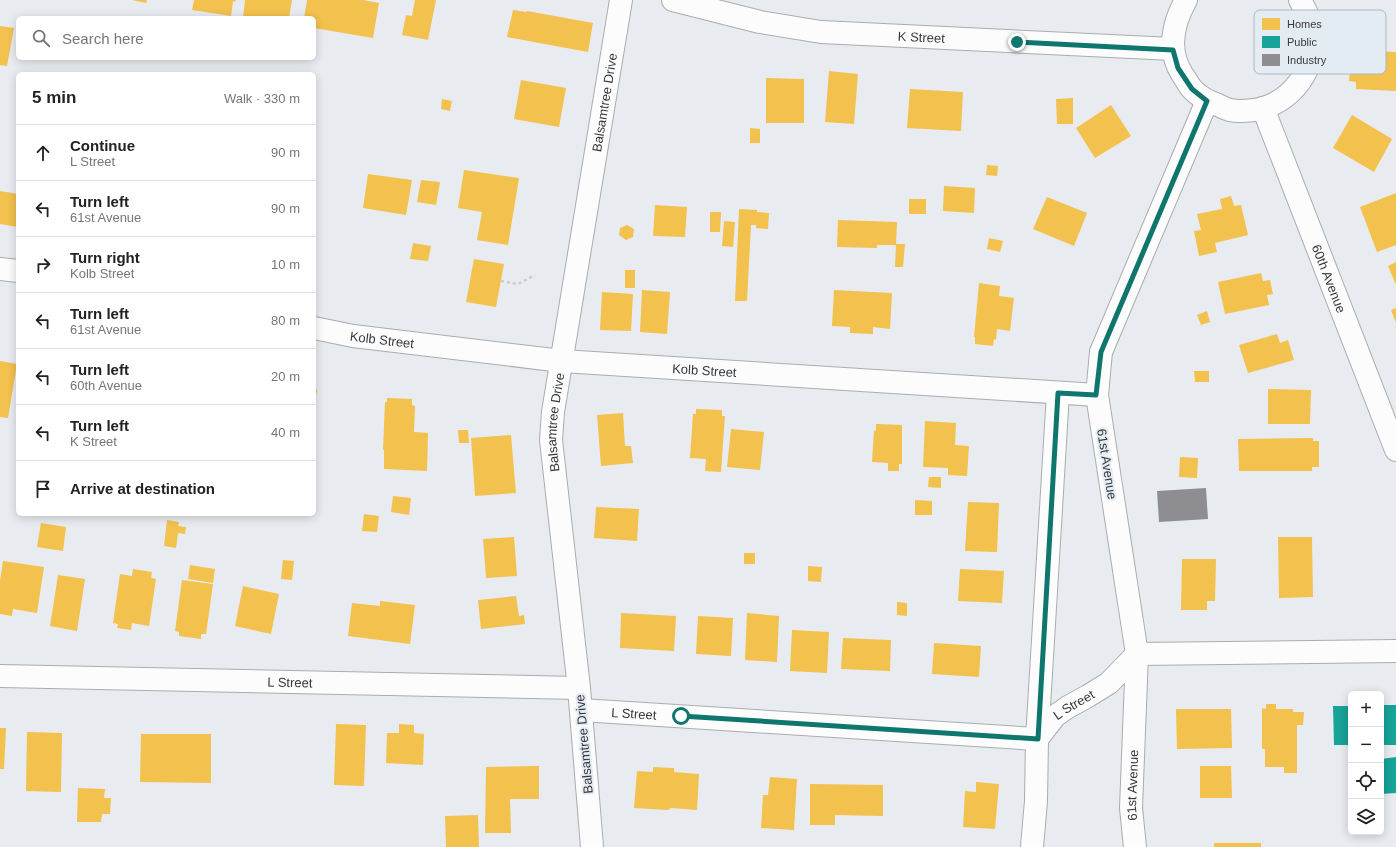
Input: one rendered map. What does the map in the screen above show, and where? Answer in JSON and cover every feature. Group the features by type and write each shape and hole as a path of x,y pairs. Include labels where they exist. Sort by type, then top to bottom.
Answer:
{"street":[{"name":"Balsamtree Drive","path":"592,847 579,688 551,440 553,412 621,0"},
{"name":"K Street","path":"673,0 760,22 821,32 1173,50"},
{"path":"1186,0 1179,13 1173,33 1173,50 1178,68 1188,84 1207,101 1230,110 1243,111 1263,108 1276,103 1295,89 1305,74"},
{"path":"1300,0 1305,10"},
{"name":"61st Avenue","path":"1135,847 1131,808 1137,654 1096,395 1101,352 1207,101"},
{"name":"60th Avenue","path":"1263,108 1396,450"},
{"path":"0,269 16,272"},
{"name":"Kolb Street","path":"316,328 352,336 562,361 1096,395"},
{"path":"1032,847 1036,801 1038,739 1058,393"},
{"path":"1137,654 1396,651"},
{"name":"L Street","path":"581,710 1038,739 1055,716 1109,683 1137,654"},
{"name":"L Street","path":"0,676 579,688"}],"path":[{"path":"501,281 518,284 535,275"}],"building: Homes":[{"path":"132,0 147,0 146,3"},
{"path":"194,0 236,0 235,2 233,1 231,16 192,10"},
{"path":"245,0 292,0 289,16 243,16"},
{"path":"307,0 363,0 379,3 373,38 316,28 316,16 304,16"},
{"path":"415,0 436,0 428,40 402,35 406,15 412,16"},
{"path":"513,10 527,11 593,23 588,52 507,37"},
{"path":"0,26 14,28 7,66 0,65"},
{"path":"1386,51 1396,52 1396,91 1356,89 1356,82 1349,81 1350,74 1386,74"},
{"path":"829,71 858,74 854,124 825,122"},
{"path":"766,78 804,79 804,123 766,123"},
{"path":"521,80 566,88 559,127 514,119"},
{"path":"910,89 963,92 961,131 907,128"},
{"path":"1073,98 1073,124 1057,124 1056,99"},
{"path":"442,99 452,101 450,111 441,109"},
{"path":"1111,105 1131,136 1095,158 1076,128"},
{"path":"1352,115 1392,139 1374,172 1333,148"},
{"path":"750,128 760,129 760,143 750,143"},
{"path":"987,165 998,166 997,176 986,175"},
{"path":"464,170 519,178 508,245 477,240 482,212 458,208"},
{"path":"368,174 412,180 406,215 363,208"},
{"path":"421,180 440,182 436,205 417,202"},
{"path":"944,186 975,188 974,213 943,211"},
{"path":"0,191 16,194 16,227 0,224"},
{"path":"1396,193 1396,245 1377,252 1360,207"},
{"path":"1231,196 1234,206 1241,205 1248,235 1215,243 1217,252 1199,256 1194,231 1201,230 1197,214 1222,209 1220,199"},
{"path":"1047,197 1087,213 1074,246 1033,229"},
{"path":"909,199 926,199 926,214 909,214"},
{"path":"655,205 687,207 685,237 653,236"},
{"path":"739,209 757,210 757,212 769,213 768,229 756,228 756,225 751,225 747,301 735,301"},
{"path":"710,212 721,212 720,232 710,232"},
{"path":"838,220 897,222 896,245 877,245 877,248 837,247"},
{"path":"724,221 735,222 733,247 722,246"},
{"path":"627,225 634,229 633,237 626,240 619,235 620,228"},
{"path":"989,238 1003,241 1000,252 987,249"},
{"path":"413,243 431,246 428,261 410,259"},
{"path":"896,244 905,244 903,267 895,267"},
{"path":"474,259 504,264 496,307 466,302"},
{"path":"1396,262 1396,285 1388,266"},
{"path":"625,270 635,270 635,288 625,288"},
{"path":"1261,273 1263,281 1270,280 1273,294 1267,295 1269,305 1225,314 1218,282"},
{"path":"979,283 1000,286 999,296 1014,298 1010,331 997,329 996,340 994,339 993,346 975,344 974,337"},
{"path":"642,290 670,292 667,334 640,332"},
{"path":"834,290 892,293 890,329 873,327 873,334 850,333 850,327 832,326"},
{"path":"602,292 633,294 631,331 600,330"},
{"path":"1396,308 1396,323 1391,310"},
{"path":"1207,311 1210,322 1201,325 1197,315"},
{"path":"1277,334 1280,343 1288,340 1294,360 1248,373 1239,345"},
{"path":"0,361 16,364 16,370 8,418 0,417"},
{"path":"1194,371 1209,371 1209,382 1195,382"},
{"path":"1268,389 1311,390 1310,424 1268,424"},
{"path":"387,398 412,399 412,405 415,406 414,432 428,433 427,471 384,469 383,450 385,402 387,402"},
{"path":"696,409 722,410 722,416 725,416 721,472 705,471 706,459 690,458 693,414 696,414"},
{"path":"623,413 625,446 631,446 633,463 601,466 597,415"},
{"path":"925,421 956,423 955,445 969,446 967,476 948,475 948,468 923,467"},
{"path":"876,424 902,425 902,464 899,464 899,471 888,471 888,463 872,462 874,430 876,431"},
{"path":"731,429 764,432 760,470 727,467"},
{"path":"458,430 468,430 469,443 459,443"},
{"path":"511,435 516,493 475,496 471,438"},
{"path":"1313,438 1313,441 1319,441 1319,467 1312,467 1312,471 1239,471 1238,439"},
{"path":"1180,457 1198,458 1197,478 1179,477"},
{"path":"929,477 941,477 941,488 928,487"},
{"path":"393,496 411,498 409,515 391,512"},
{"path":"915,500 932,501 932,515 915,515"},
{"path":"968,502 999,503 997,552 965,551"},
{"path":"596,507 639,509 637,541 594,538"},
{"path":"364,514 379,516 377,532 362,531"},
{"path":"167,520 179,522 178,526 186,527 185,534 178,533 176,548 164,546"},
{"path":"41,523 66,527 63,551 37,547"},
{"path":"514,537 517,576 486,578 483,539"},
{"path":"1278,537 1312,537 1313,597 1279,598"},
{"path":"744,553 755,553 755,564 744,564"},
{"path":"1182,559 1216,559 1215,601 1207,601 1207,610 1181,610"},
{"path":"283,560 294,561 292,580 281,579"},
{"path":"3,561 44,567 37,613 13,609 12,616 0,614 0,581"},
{"path":"190,565 215,569 213,583 188,579"},
{"path":"808,566 822,567 821,582 808,581"},
{"path":"133,569 152,572 151,578 156,579 149,626 132,623 131,630 117,628 118,624 113,623 120,574 132,576"},
{"path":"960,569 1004,571 1002,603 958,601"},
{"path":"58,575 85,579 77,631 50,626"},
{"path":"182,580 213,584 206,634 201,634 201,639 179,636 179,632 175,631"},
{"path":"243,586 279,594 271,634 235,626"},
{"path":"516,596 519,616 524,615 525,624 481,629 478,600"},
{"path":"380,601 415,605 410,644 348,636 352,603 380,606"},
{"path":"897,602 907,603 907,616 897,615"},
{"path":"621,613 676,616 674,651 620,648"},
{"path":"747,613 779,616 777,662 745,660"},
{"path":"698,616 733,618 731,656 696,654"},
{"path":"792,630 829,632 827,673 790,671"},
{"path":"843,638 891,640 890,671 841,669"},
{"path":"934,643 981,646 979,677 932,674"},
{"path":"1266,704 1276,704 1276,709 1293,709 1293,712 1304,712 1303,725 1297,725 1297,773 1284,773 1284,767 1265,767 1265,749 1262,749 1262,708 1266,709"},
{"path":"1176,709 1231,709 1232,748 1177,749"},
{"path":"336,724 366,725 364,786 334,785"},
{"path":"399,724 414,725 414,733 424,734 423,765 386,763 387,733 399,733"},
{"path":"0,728 6,728 4,769 0,769"},
{"path":"27,732 62,733 61,792 26,791"},
{"path":"141,734 211,734 211,783 140,782"},
{"path":"539,766 539,799 510,799 511,833 485,833 486,767"},
{"path":"1200,766 1231,766 1232,798 1200,798"},
{"path":"653,767 674,768 674,772 699,774 697,810 634,808 637,771 653,772"},
{"path":"770,777 797,779 794,830 761,828 763,795 768,795"},
{"path":"976,782 999,784 995,829 963,827 965,791 976,792"},
{"path":"810,784 883,785 883,816 835,815 835,825 810,825"},
{"path":"78,788 105,789 104,798 111,798 110,814 102,814 101,822 77,822"},
{"path":"478,815 479,847 446,847 445,816"},
{"path":"1214,843 1261,843 1261,847 1214,847"}],"building: Public":[{"path":"1384,705 1396,705 1396,745 1384,745"},
{"path":"1333,706 1348,706 1348,745 1334,745"},
{"path":"1396,757 1396,793 1384,794 1384,759"}],"building: Industry":[{"path":"1206,488 1208,519 1159,522 1157,491"}],"route":[{"path":"681,716 1038,739 1058,393 1096,395 1101,352 1207,101 1192,89 1178,68 1173,50 1017,42"}]}
